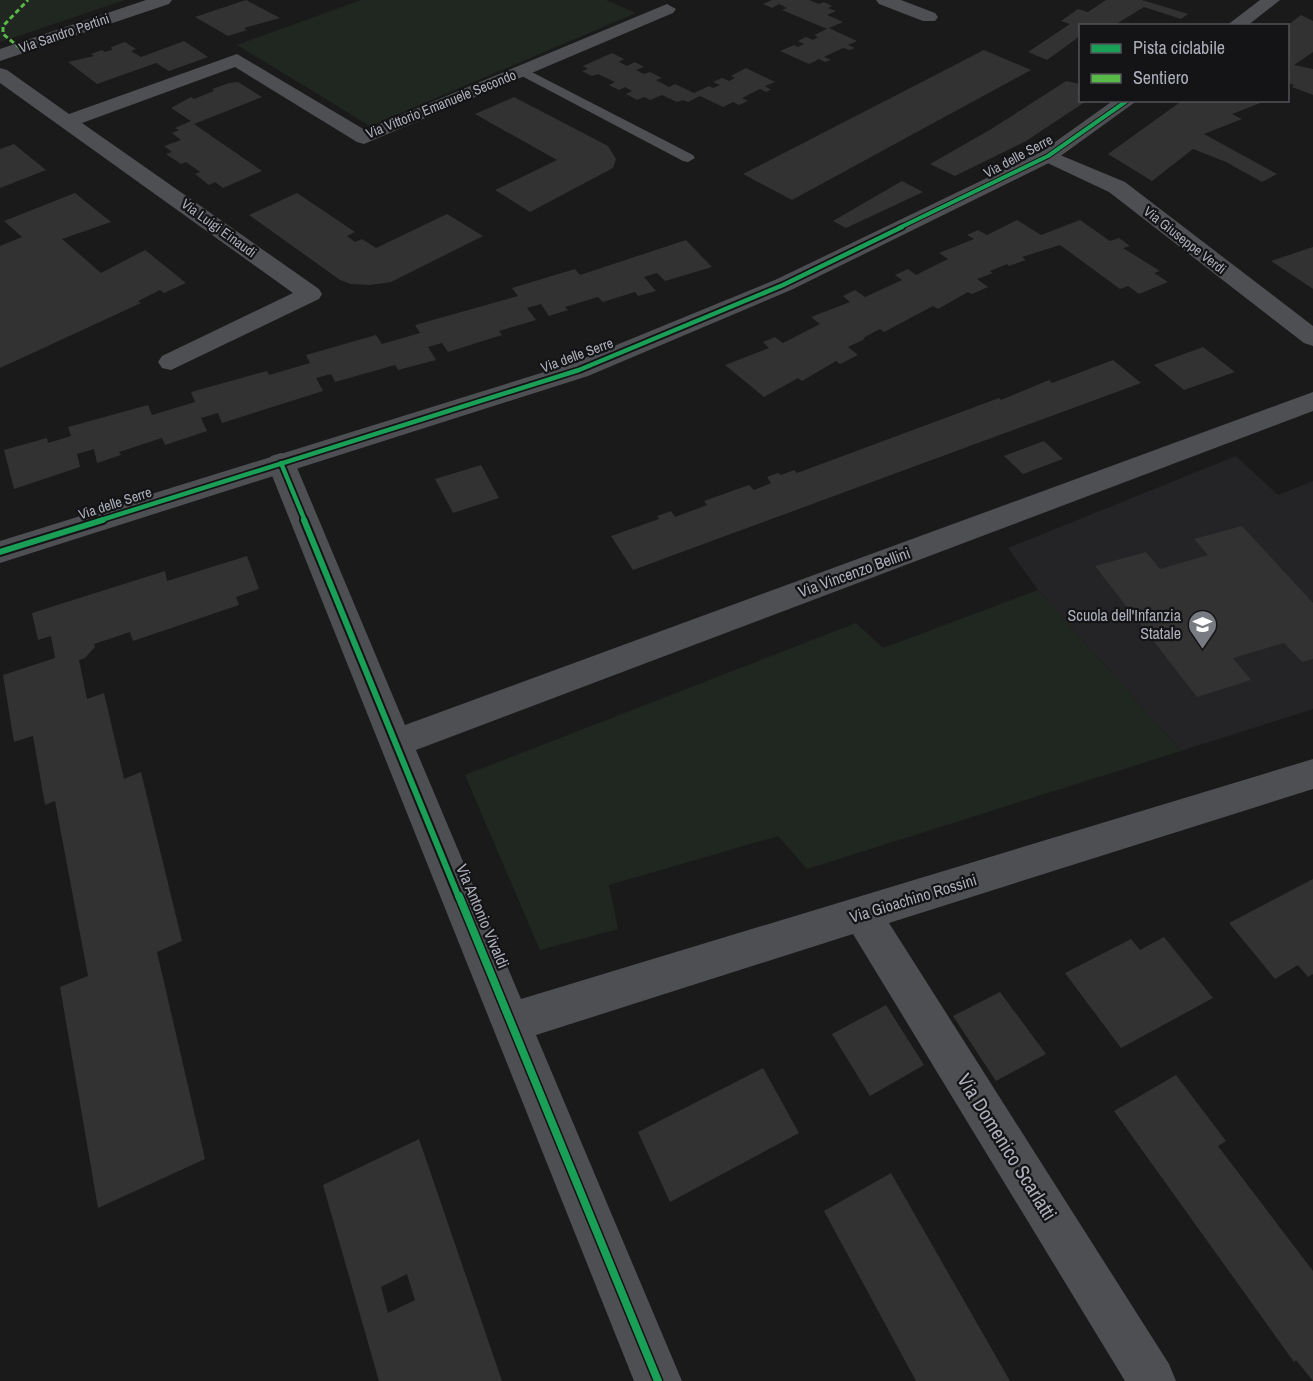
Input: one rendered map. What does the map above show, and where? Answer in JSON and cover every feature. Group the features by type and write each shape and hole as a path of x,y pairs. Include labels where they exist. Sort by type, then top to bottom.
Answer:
{"street":[{"name":"Via Sandro Pertini","path":"0,55 163,0"},
{"name":"Via Vittorio Emanuele Secondo","path":"69,121 237,60 364,138 667,9 647,0"},
{"path":"885,0 929,17"},
{"path":"1238,24 1271,0"},
{"name":"Via Luigi Einaudi","path":"0,74 310,294 171,362"},
{"name":"Via delle Serre","path":"0,552 579,370 783,285 1048,156 1125,102"},
{"name":"Via Giuseppe Verdi","path":"1048,156 1117,187 1313,338"},
{"name":"Via Vincenzo Bellini","path":"396,743 1313,401"},
{"name":"Via Antonio Vivaldi","path":"281,462 513,1022 658,1381"},
{"name":"Via Gioachino Rossini","path":"513,1022 1313,774"},
{"name":"Via Domenico Scarlatti","path":"862,914 1152,1381"}],"lane":[{"path":"522,71 688,158"}],"shaded area":[{"path":"0,0 125,0 0,42"},
{"path":"361,0 606,0 636,13 370,126 237,45"},
{"name":"Scuola dell'Infanzia Statale","path":"1236,456 1278,495 1313,481 1313,709 1181,751 1038,590 1008,548"},
{"path":"1038,590 1181,751 807,869 778,836 609,885 618,929 540,950 465,775 856,623 883,648"}],"building":[{"path":"246,0 280,18 244,28 247,30 228,36 195,17"},
{"path":"772,0 809,0 819,4 824,2 832,6 828,8 836,11 827,15 843,22 827,29 782,10 787,8 779,4 772,8 763,4"},
{"path":"1106,0 1142,0 1188,14 1181,19 1144,7 1116,24 1079,24 1079,37 1047,60 1028,52 1070,24 1061,21 1078,9 1088,12"},
{"path":"1301,15 1313,21 1313,52 1294,65 1313,69 1313,95 1292,87 1294,85 1289,83 1289,24"},
{"path":"829,28 857,41 848,45 855,48 850,50 843,48 824,57 831,60 825,62 819,59 809,64 780,51 794,45 798,47 804,44 798,41 806,37 813,40 818,37 814,35"},
{"path":"184,41 208,57 169,71 156,63 97,84 68,62 94,56 91,54 102,50 105,52 112,50 111,47 125,42 136,49 131,51 141,57"},
{"path":"984,50 1031,70 792,200 743,174"},
{"path":"612,53 624,59 619,62 627,66 635,62 644,67 636,70 644,74 650,72 662,78 656,80 669,87 675,84 694,93 709,86 713,88 720,85 713,82 722,78 729,81 735,78 731,76 746,68 775,82 765,86 771,90 766,92 760,89 742,98 748,101 739,105 733,102 723,107 700,96 688,102 683,100 677,102 662,95 650,100 644,97 637,100 626,94 632,91 625,87 619,90 609,85 615,82 598,74 592,76 582,71 588,69 583,66"},
{"path":"1066,81 1079,84 1079,102 1085,102 1026,141 955,176 930,164 993,128"},
{"path":"238,82 262,97 194,124 262,171 223,188 215,182 209,185 195,174 200,172 186,162 181,164 166,154 172,152 164,146 181,140 172,133 179,130 175,128 191,121 171,108 191,97 194,99 214,91 212,89"},
{"path":"514,97 608,146 616,159 613,168 530,212 495,190 557,160 475,114"},
{"path":"1180,102 1263,102 1232,114 1242,119 1204,134 1277,174 1262,182 1226,162 1193,149 1152,181 1108,154"},
{"path":"14,144 46,170 0,188 0,149"},
{"path":"902,181 923,192 846,228 833,221"},
{"path":"75,193 111,222 62,239 101,273 145,250 186,283 164,293 160,290 138,301 141,303 0,368 0,246 22,237 4,221"},
{"path":"297,193 355,232 347,236 355,242 362,239 376,248 447,214 483,236 391,282 370,285 351,284 340,280 249,215"},
{"path":"1017,220 1041,235 1080,220 1110,241 1119,238 1130,246 1123,248 1160,271 1154,273 1168,282 1139,294 1128,286 1120,289 1060,245 1022,257 1026,260 990,271 993,273 977,279 988,287 972,294 968,292 938,309 933,306 884,332 880,329 848,347 858,355 840,364 836,361 802,381 798,378 764,397 725,365 769,348 763,342 775,337 783,343 820,324 811,317 850,302 843,296 855,290 865,297 902,280 895,275 908,269 916,275 948,259 939,253 974,239 967,235 978,230 987,235"},
{"path":"686,240 712,267 665,281 657,273 644,277 656,291 638,296 635,292 603,302 598,297 565,307 568,310 549,316 541,304 527,308 536,320 499,331 502,335 448,352 442,343 428,347 436,360 398,370 395,365 335,382 331,374 316,378 323,391 222,423 218,413 201,418 207,431 165,445 162,438 119,452 121,455 97,463 94,449 77,454 80,467 14,489 4,450 47,438 48,443 71,436 68,427 148,405 152,415 195,402 191,392 267,371 269,375 310,363 306,355 376,335 382,344 420,333 415,325 518,296 512,288 575,269 580,275"},
{"path":"1313,247 1313,289 1271,261"},
{"path":"1203,347 1235,372 1184,390 1154,365"},
{"path":"1113,360 1141,383 633,570 611,536 659,519 657,516 671,511 675,517 707,505 704,501 749,485 754,490 771,483 767,477 778,473 781,475 794,470 797,473 999,398 1001,400 1049,380 1052,383"},
{"path":"1044,441 1063,459 1023,474 1004,456"},
{"path":"481,465 499,498 453,513 435,479"},
{"path":"1242,526 1313,603 1313,659 1302,662 1284,643 1233,658 1251,680 1197,697 1095,566 1146,552 1160,569 1208,555 1194,539"},
{"path":"247,556 259,589 236,597 239,605 133,641 130,632 94,644 95,647 85,658 79,660 87,699 104,693 124,779 141,772 182,941 157,952 205,1159 98,1208 60,987 88,976 55,801 45,805 33,736 14,742 3,675 55,658 51,636 38,640 32,613 165,571 167,581"},
{"path":"1313,879 1313,974 1308,977 1298,965 1275,979 1229,923"},
{"path":"1164,937 1213,998 1121,1048 1065,973 1131,939 1140,950"},
{"path":"1000,992 1046,1054 996,1081 953,1016"},
{"path":"886,1005 924,1065 870,1096 832,1034"},
{"path":"763,1068 799,1133 670,1202 638,1132"},
{"path":"1176,1075 1226,1141 1218,1146 1313,1271 1313,1381 1296,1360 1294,1362 1114,1111"},
{"path":"419,1139 502,1381 379,1381 323,1185","holes":["407,1274 415,1300 388,1313 381,1287"]},
{"path":"891,1173 1010,1381 916,1381 824,1211"}],"marked path":[{"path":"20,48 3,34 3,26 28,0"}],"cycle path":[{"path":"0,552 579,370 783,285 1048,156 1125,102"},
{"path":"281,463 658,1381"}],"place":[{"name":"Scuola dell'Infanzia Statale","path":"1202,650"}]}
